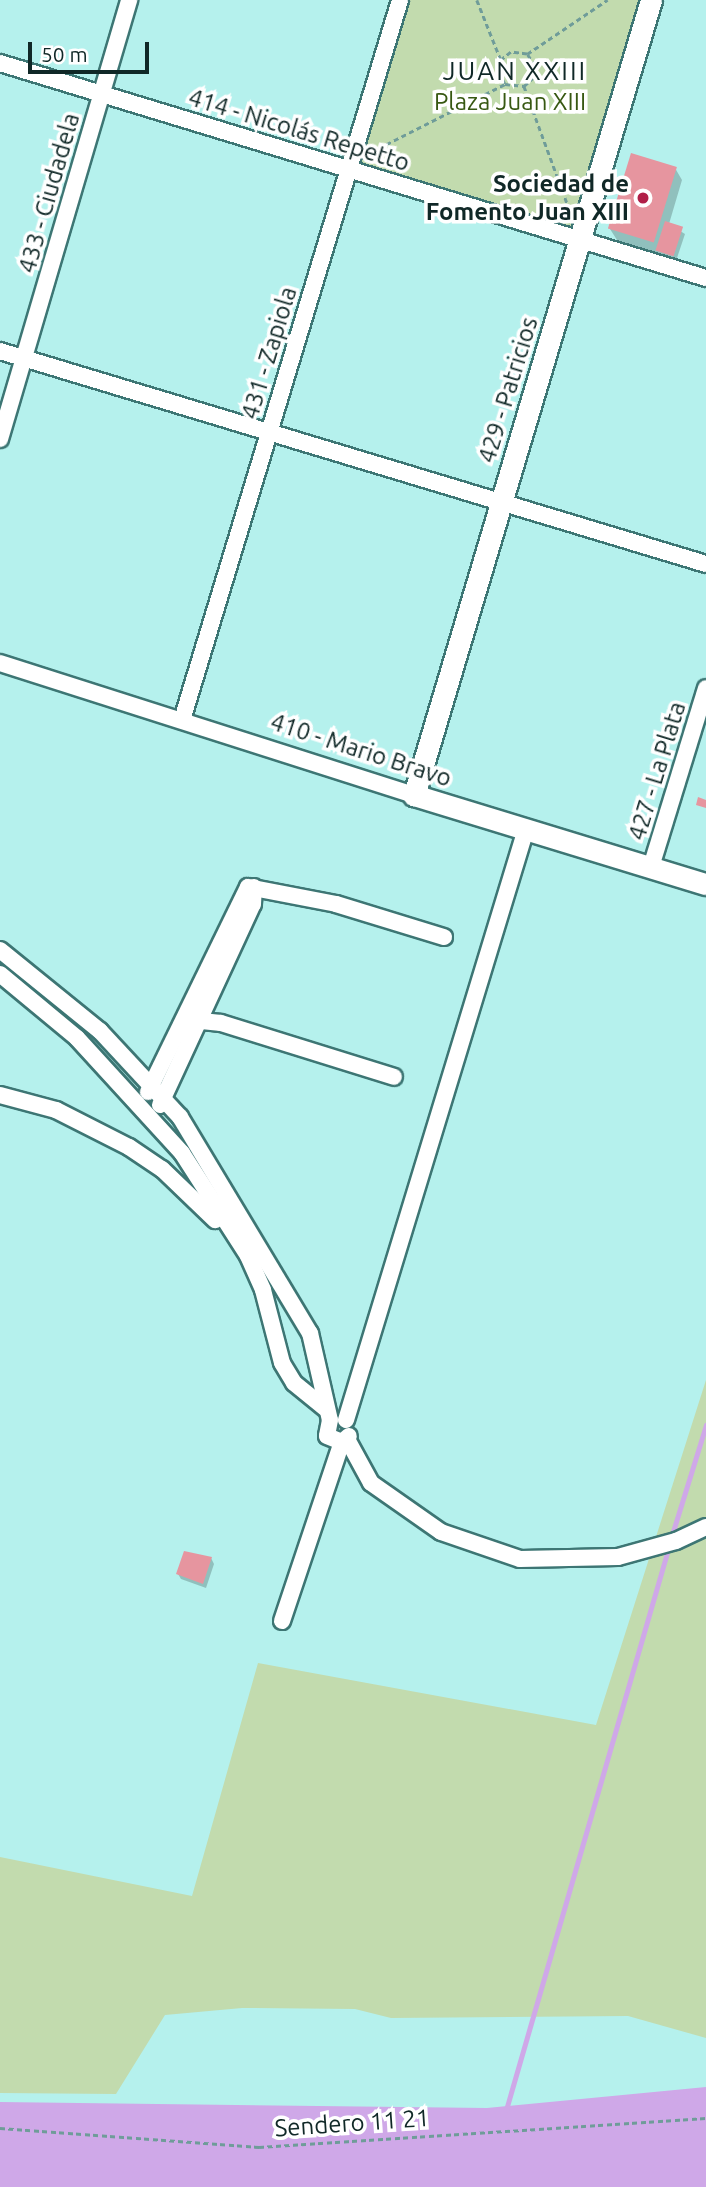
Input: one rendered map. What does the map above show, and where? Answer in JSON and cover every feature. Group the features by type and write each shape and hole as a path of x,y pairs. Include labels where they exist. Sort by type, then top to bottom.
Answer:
{"street":[{"name":"433 - Ciudadela","path":"0,439 129,0"},
{"name":"431 - Zapiola","path":"182,720 400,0"},
{"name":"429 - Patricios","path":"414,795 651,0"},
{"name":"414 - Nicolás Repetto","path":"0,63 349,166 706,278"},
{"path":"0,351 270,429 706,564"},
{"name":"410 - Mario Bravo","path":"0,663 414,795 706,884"},
{"name":"427 - La Plata","path":"651,867 706,688"},
{"path":"334,1416 526,829"},
{"path":"151,1115 193,1020 242,895 254,887 336,904 444,937"},
{"path":"0,950 48,985 159,1093 254,1254 282,1363 294,1382 351,1431 345,1441 282,1621"},
{"path":"0,974 33,998 139,1101 182,1153 310,1334 334,1416"},
{"path":"193,1020 221,1023 394,1077"},
{"path":"139,1101 159,1093"},
{"path":"0,1095 56,1110 130,1147 193,1197 254,1254"},
{"path":"345,1441 371,1483 441,1532 520,1559 618,1557 670,1543 706,1527"}],"path":[{"path":"477,0 501,60 499,72 505,83"},
{"path":"501,60 511,52 527,54 607,0"},
{"path":"524,86 534,77 535,66 527,54"},
{"path":"349,166 505,83 524,86"},
{"path":"524,86 580,239"},
{"name":"Sendero 11 21","path":"0,2128 259,2147 509,2133 706,2118"}],"green space":[{"name":"Plaza Juan XIII","path":"407,0 646,0 579,229 359,162"},
{"path":"706,1380 706,2038 628,2016 391,2018 355,2009 242,2008 165,2015 116,2094 0,2093 0,1857 192,1896 258,1663 596,1725"}],"shaded area":[{"path":"706,2087 706,2187 0,2187 0,2102 487,2108"}],"building":[{"name":"Sociedad de Fomento Juan XIII","path":"631,153 677,167 654,243 608,229"},
{"path":"665,221 683,227 673,256 655,250"},
{"path":"698,797 706,800 706,808 696,805"},
{"path":"184,1551 212,1557 203,1584 176,1574"}],"waterway":[{"path":"671,1538 706,1425"},
{"path":"506,2110 669,1546"}],"place":[{"name":"Sociedad de Fomento Juan XIII","path":"643,198"}],"district":[{"name":"JUAN XXIII","path":"515,71"}]}
